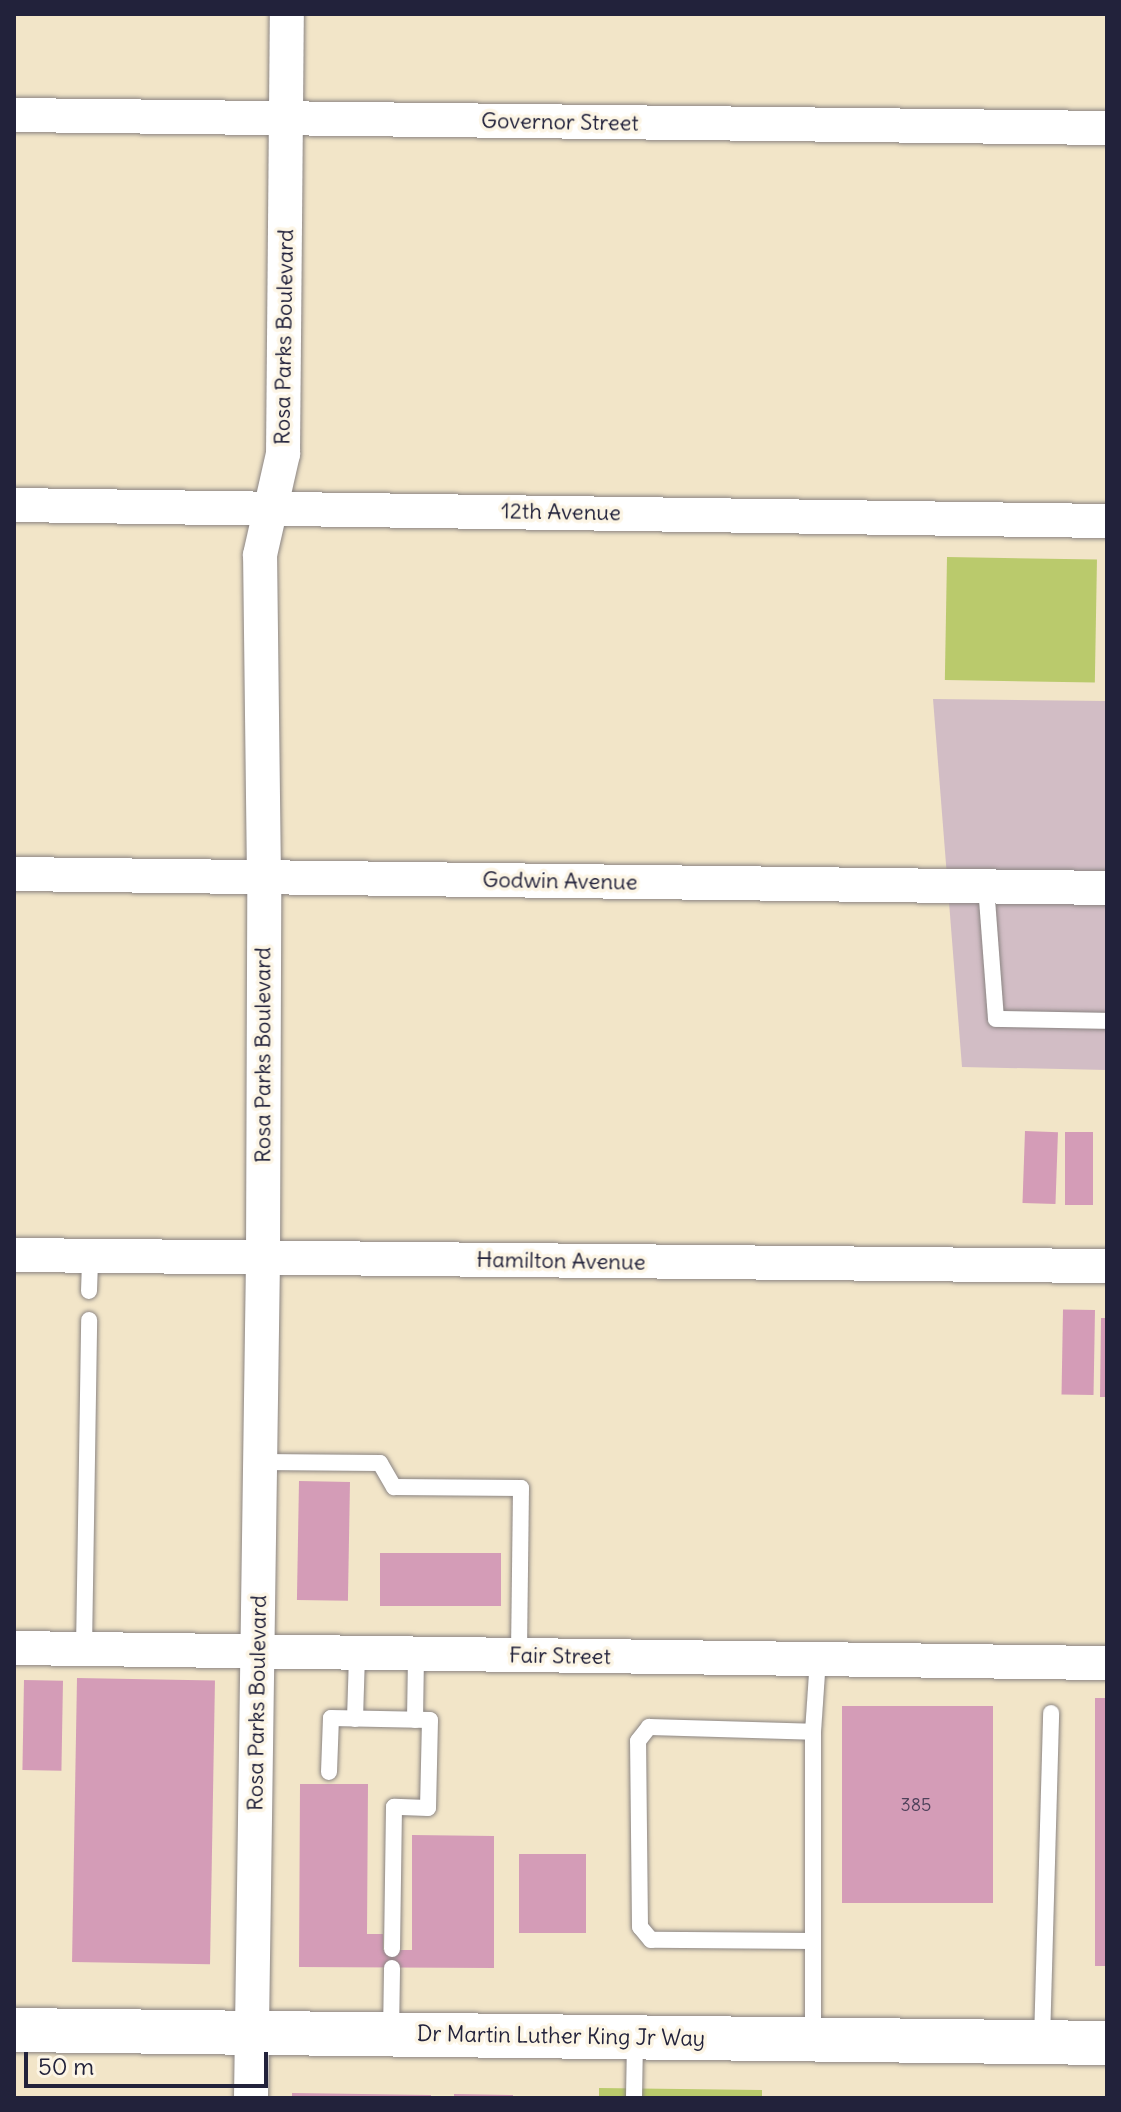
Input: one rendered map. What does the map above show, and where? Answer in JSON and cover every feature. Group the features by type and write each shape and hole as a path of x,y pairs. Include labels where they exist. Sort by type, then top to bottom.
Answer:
{"main road":[{"name":"Dr Martin Luther King Jr Way","path":"14,2030 1107,2043"}],"street":[{"name":"Rosa Parks Boulevard","path":"251,2098 263,1258 264,878 260,555 283,454 287,14"},
{"name":"Governor Street","path":"14,115 1107,128"},
{"name":"12th Avenue","path":"14,505 1107,521"},
{"name":"Godwin Avenue","path":"14,874 1107,888"},
{"name":"Hamilton Avenue","path":"14,1255 1107,1266"},
{"name":"Fair Street","path":"14,1648 1107,1663"}],"lane":[{"path":"986,886 996,1019 1107,1021"},
{"path":"89,1291 90,1256"},
{"path":"84,1649 89,1320"},
{"path":"260,1462 380,1463 394,1487 521,1488 519,1656"},
{"path":"355,1719 357,1654"},
{"path":"415,1720 416,1655"},
{"path":"813,2039 813,1732 818,1659"},
{"path":"1042,2042 1051,1713"},
{"path":"329,1772 331,1718 430,1720 428,1808 394,1807 392,1949"},
{"path":"813,1732 649,1727 638,1741 640,1927 651,1940 813,1941"},
{"path":"391,2035 392,1968"},
{"path":"634,2098 635,2037"}],"shaded area":[{"path":"933,699 1107,701 1107,1070 962,1067"}],"green space":[{"path":"947,557 1097,560 1095,683 945,680"},
{"path":"599,2088 762,2090 762,2098 599,2098"}],"building":[{"path":"1025,1131 1058,1132 1055,1204 1022,1203"},
{"path":"1065,1132 1093,1132 1093,1205 1065,1205"},
{"path":"1063,1309 1095,1310 1094,1395 1062,1394"},
{"path":"1101,1318 1107,1318 1107,1397 1100,1397"},
{"path":"299,1481 350,1482 348,1601 297,1600"},
{"path":"380,1553 501,1553 501,1606 380,1606"},
{"path":"77,1678 215,1680 210,1964 72,1962"},
{"path":"24,1680 63,1681 61,1771 22,1770"},
{"path":"1095,1698 1107,1698 1107,1966 1095,1966"},
{"path":"842,1706 993,1706 993,1903 842,1903"},
{"path":"300,1784 368,1784 367,1934 383,1934 383,1950 412,1950 412,1835 494,1836 494,1968 299,1967"},
{"path":"519,1854 586,1854 586,1933 519,1933"},
{"path":"292,2093 431,2095 431,2098 292,2098"},
{"path":"454,2094 513,2095 513,2098 454,2098"}]}
